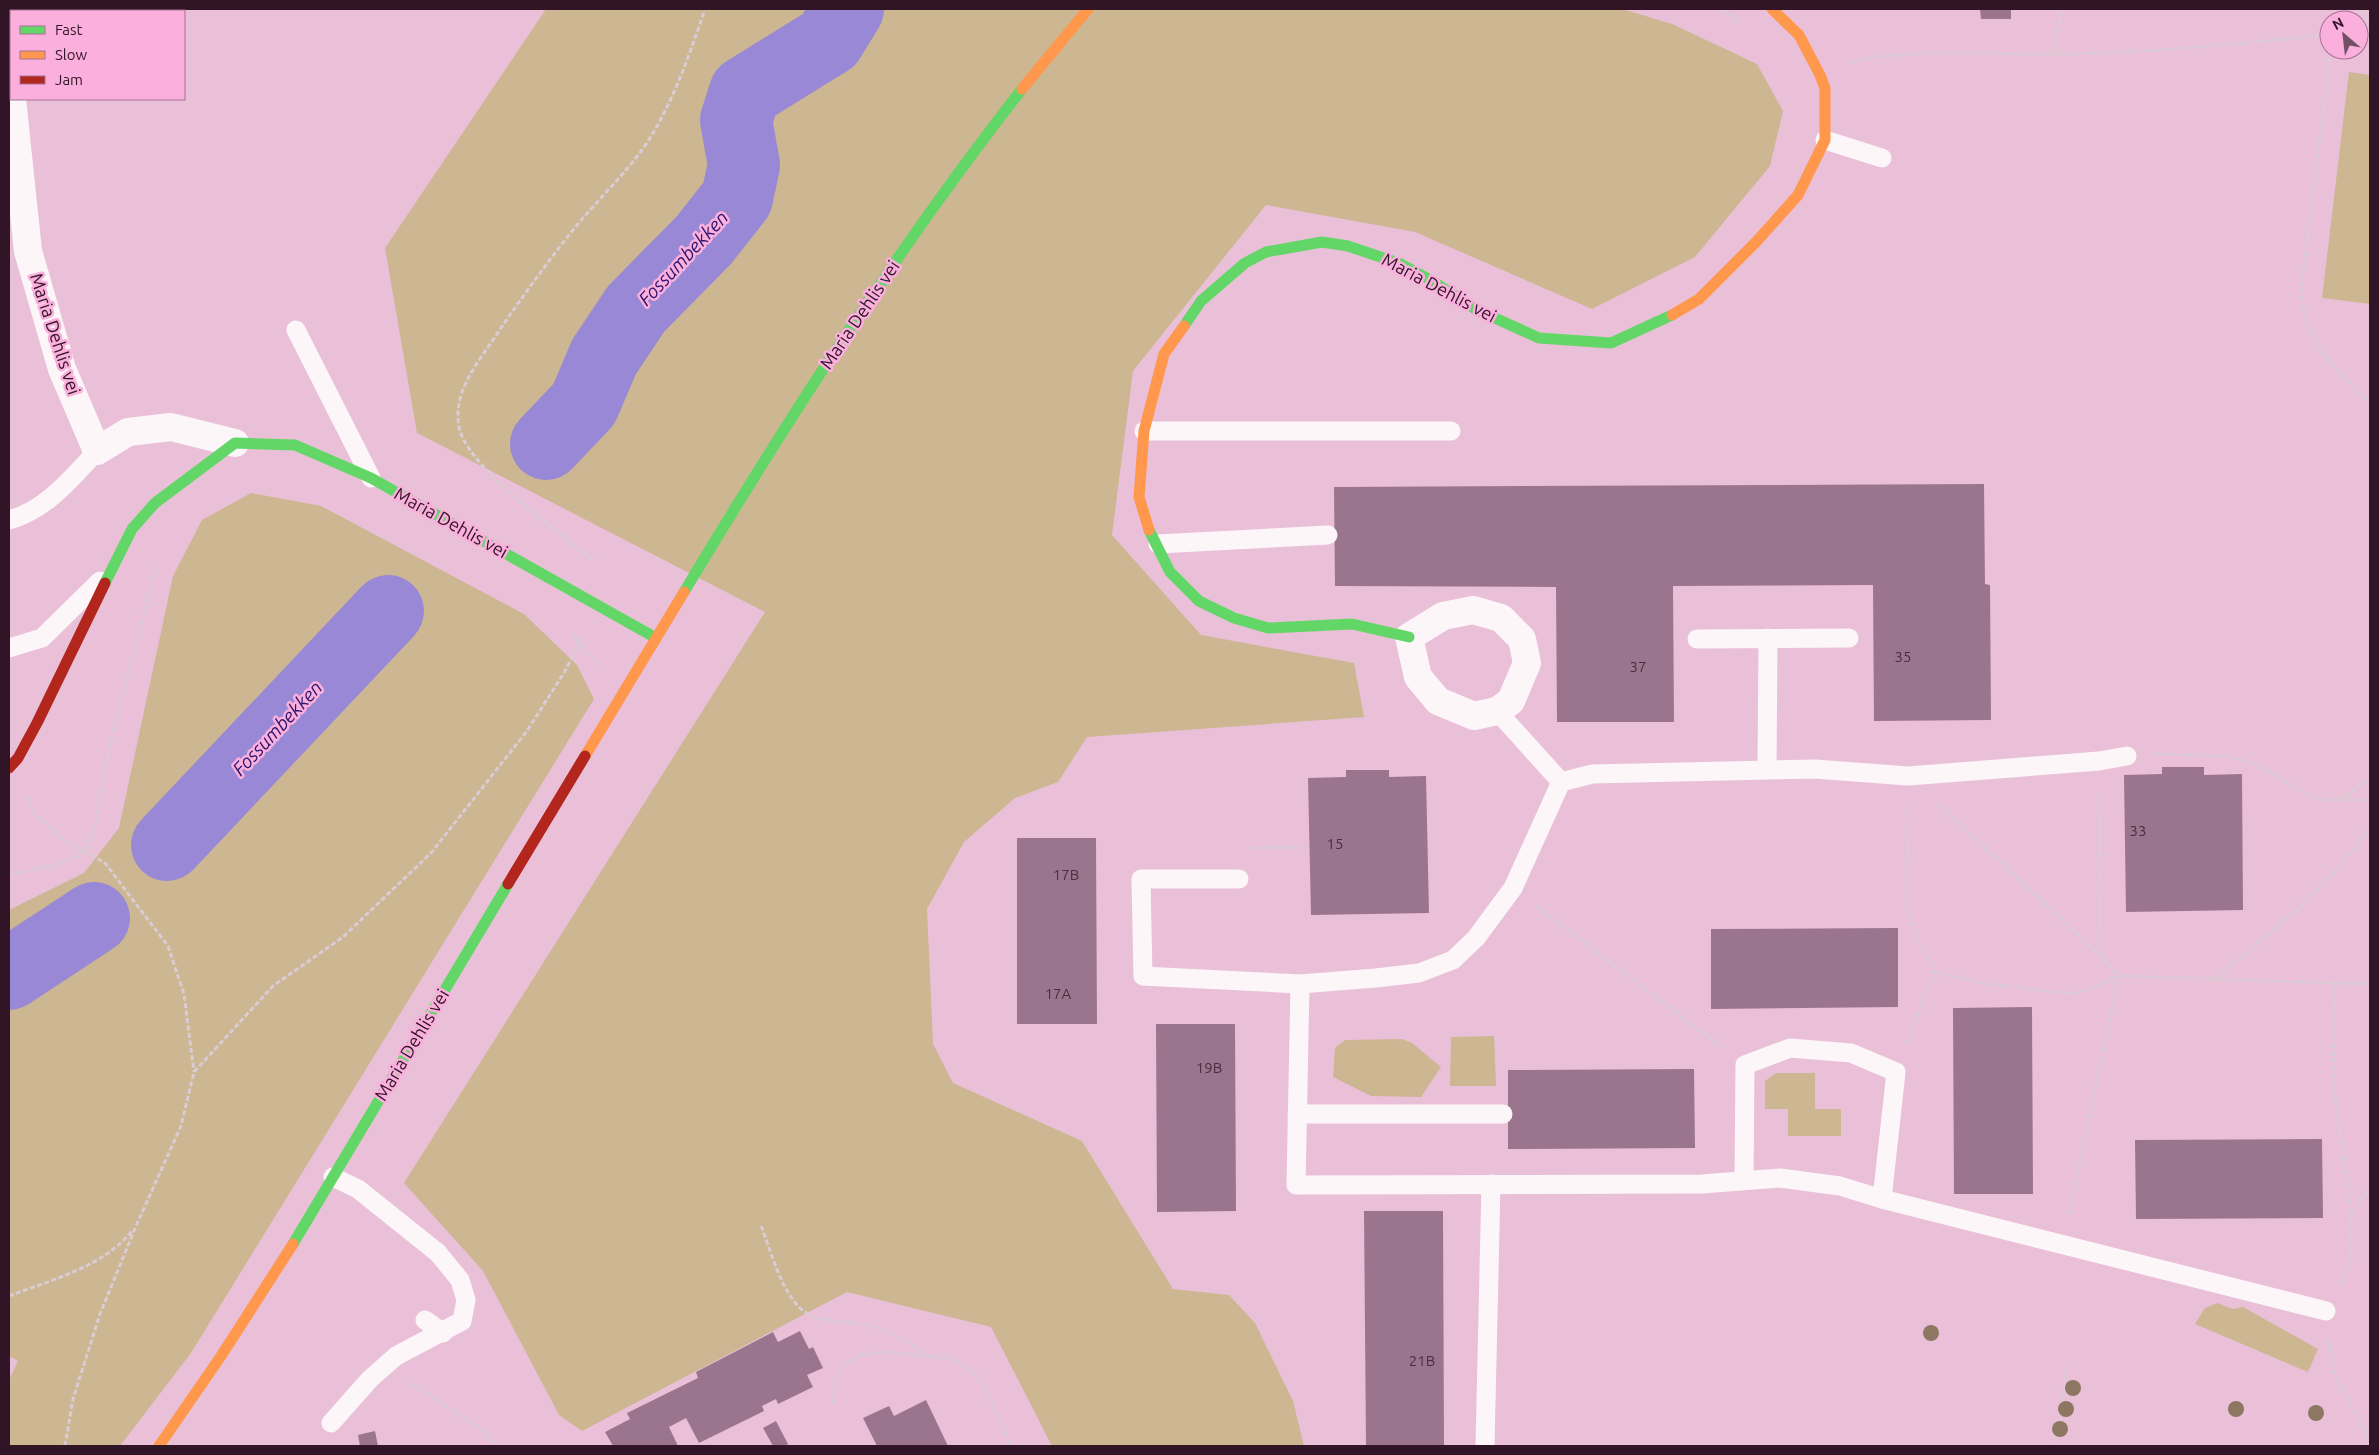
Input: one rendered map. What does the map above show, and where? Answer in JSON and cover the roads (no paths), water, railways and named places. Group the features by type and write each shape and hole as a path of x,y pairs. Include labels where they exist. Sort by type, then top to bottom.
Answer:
{"street":[{"name":"Maria Dehlis vei","path":"159,1446 220,1358 333,1177 780,434 930,210 1043,61 1088,9"},
{"name":"Maria Dehlis vei","path":"1409,637 1352,624 1268,628 1234,618 1200,601 1170,572 1158,544 1148,527 1139,496 1144,431 1164,354 1183,323 1200,301 1223,280 1266,252 1322,242 1348,246 1401,264 1434,282 1475,309 1539,338 1611,343 1657,323 1699,299 1798,195 1825,140 1824,88 1820,75 1798,35 1772,9"},
{"name":"Maria Dehlis vei","path":"12,100 28,251 62,369 98,451 128,432 171,427 235,442 295,445 371,478 656,638"},
{"path":"9,768 18,758 37,723 132,530 155,503 235,442"},
{"path":"1473,610 1501,618 1522,639 1528,663 1511,701 1497,711 1474,716 1438,701 1418,677 1409,637 1443,616 1473,610"}],"lane":[{"path":"1825,140 1882,158"},
{"path":"296,330 371,478"},
{"path":"1144,431 1451,431"},
{"path":"9,520 24,516 61,490 98,451"},
{"path":"1158,544 1328,535"},
{"path":"9,648 42,638 111,570"},
{"path":"1767,770 1768,638"},
{"path":"1697,639 1849,638"},
{"path":"1497,711 1561,782"},
{"path":"1561,782 1592,774 1815,769 1908,776 2099,761 2127,756"},
{"path":"1239,879 1142,879 1143,976 1300,984 1418,973 1453,960 1476,938 1513,888 1561,782"},
{"path":"1300,984 1296,1185 1702,1184 1780,1178 1840,1186 1882,1199 2326,1311"},
{"path":"1744,1180 1745,1064 1790,1048 1850,1053 1896,1072 1882,1199"},
{"path":"1298,1114 1504,1114"},
{"path":"331,1423 396,1356 443,1333 462,1321 466,1300 460,1280 438,1253 358,1189 333,1177"},
{"path":"1485,1446 1491,1184"},
{"path":"425,1320 443,1333"}],"waterway":[{"name":"Fossumbekken","path":"546,444 584,404 604,357 636,309 704,240 737,198 744,165 736,120 745,92 829,40 848,9"},
{"name":"Fossumbekken","path":"167,845 388,611"},
{"name":"Fossumbekken","path":"9,974 94,918"}]}
